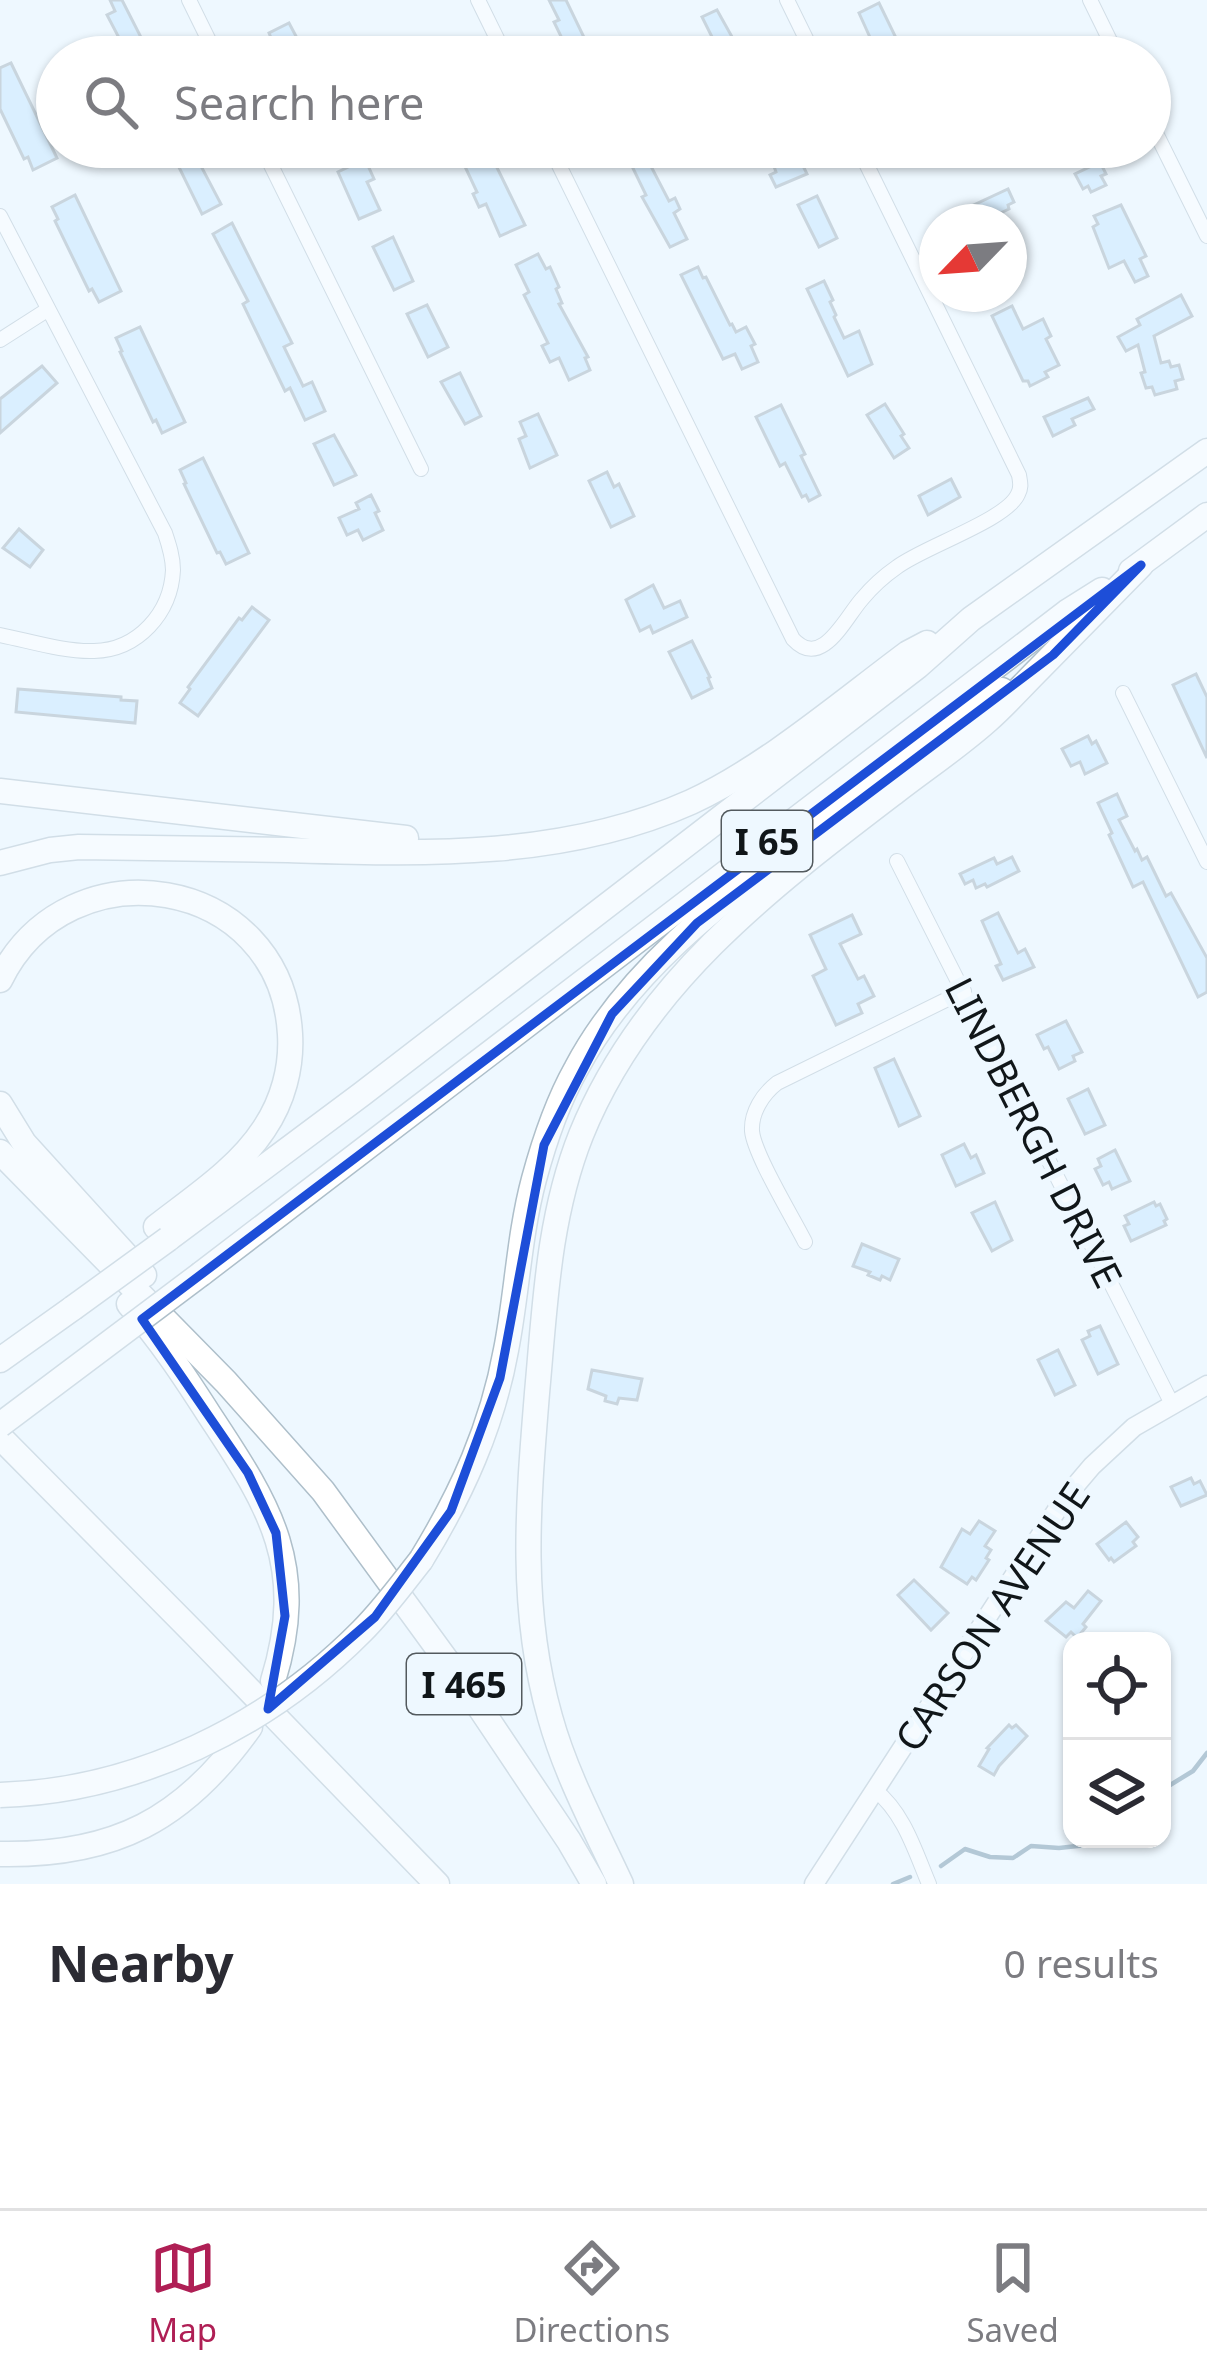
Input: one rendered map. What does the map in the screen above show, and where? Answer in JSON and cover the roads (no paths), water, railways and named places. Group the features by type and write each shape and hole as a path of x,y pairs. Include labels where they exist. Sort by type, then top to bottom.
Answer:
{"highway":[{"name":"I 65","path":"0,1360 130,1266 162,1233 381,1079 900,680 971,619 1207,451"},
{"name":"I 65","path":"0,1425 1067,612 1207,515"},
{"path":"621,1884 550,1721 533,1642 526,1565 548,1276 572,1161 620,1059 692,963 844,830 988,720 1141,565"},
{"path":"0,863 79,847 368,852 504,848 586,838 691,802 739,776 908,653 971,619"},
{"path":"0,1795 69,1790 169,1759 252,1719 287,1696 375,1617 422,1560 451,1511 483,1440 506,1351 532,1185 556,1112 592,1040 635,985 697,923 959,721 1053,655"},
{"path":"0,791 504,848"},
{"path":"0,980 18,950 46,923 81,903 118,894 158,893 195,902 240,929 266,958 289,1019 290,1059 280,1097 247,1151 162,1233"},
{"path":"0,1104 24,1143 143,1274 226,1382"},
{"path":"0,1155 69,1241 166,1348 261,1496 276,1533 285,1587 284,1631 272,1681 250,1727 201,1787 145,1826 81,1848 0,1854"},
{"name":"I 465","path":"0,1155 292,1453 353,1529 489,1720 594,1884"},
{"path":"0,1412 196,1635"},
{"path":"0,1437 437,1884"}],"main road":[{"name":"CARSON AVENUE","path":"814,1884 1064,1499 1134,1427 1207,1385"}],"street":[{"path":"189,0 207,36"},
{"path":"478,0 496,36"},
{"path":"787,0 804,36"},
{"path":"1090,0 1108,36"},
{"path":"1171,163 1207,236"},
{"path":"272,168 421,470"},
{"path":"560,168 793,639 804,649 817,649 833,638 866,594 894,568 985,520 1010,503 1019,490 1019,475 868,168"},
{"path":"0,215 164,533 172,558 164,605 148,628 117,647 89,652 0,635"},
{"path":"0,340 47,310"},
{"path":"1123,693 1207,862"},
{"name":"LINDBERGH DRIVE","path":"897,861 1172,1404"},
{"path":"805,1242 752,1133 760,1101 777,1083 964,991"},
{"path":"875,1790 898,1814 929,1884"}],"waterway":[{"path":"1171,1784 1193,1771 1207,1753"},
{"path":"941,1866 965,1849 1013,1858 1031,1846 1063,1848"},
{"path":"893,1884 910,1877"}]}
